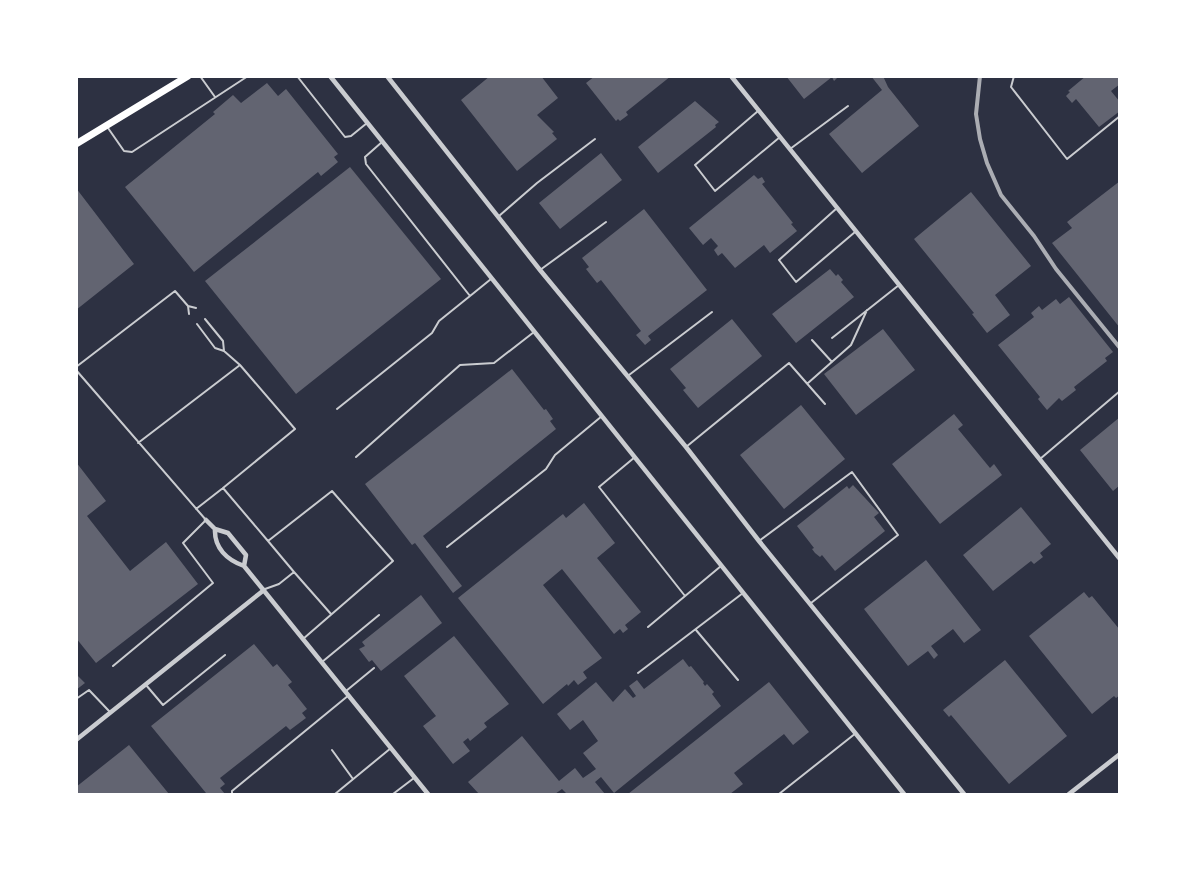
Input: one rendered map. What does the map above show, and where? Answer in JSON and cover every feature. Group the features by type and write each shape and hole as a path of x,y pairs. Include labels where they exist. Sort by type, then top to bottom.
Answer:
{"main road":[{"path":"76,144 188,76"}],"street":[{"path":"330,76 904,795"},
{"path":"387,76 540,270 686,447 964,795"},
{"path":"731,76 1119,559"},
{"path":"206,520 215,529 228,533 246,555 244,566"},
{"path":"215,529 215,540 231,561 244,566 428,795"},
{"path":"76,740 264,590"},
{"path":"1069,795 1119,754"}],"lane":[{"path":"200,76 215,97"},
{"path":"106,126 124,151 132,152 248,76"},
{"path":"297,76 345,136 351,136 367,123"},
{"path":"1014,76 1011,87 1067,159 1119,116"},
{"path":"790,149 848,106"},
{"path":"759,111 695,165 715,191 780,137"},
{"path":"499,216 537,183 595,139"},
{"path":"382,142 365,157 366,164 470,296"},
{"path":"837,208 779,260 796,282 856,231"},
{"path":"540,270 606,222"},
{"path":"338,409 432,333 439,321 492,278"},
{"path":"832,338 899,285"},
{"path":"113,666 213,583 183,543 206,520 76,368 175,291 188,306 189,314"},
{"path":"188,306 196,308"},
{"path":"807,384 851,345 867,310"},
{"path":"626,376 712,312"},
{"path":"204,319 223,341 224,351"},
{"path":"196,509 296,429 240,365 224,351 215,348 197,324"},
{"path":"356,457 460,365 494,363 534,332"},
{"path":"812,340 832,362"},
{"path":"686,447 789,363 825,404"},
{"path":"138,443 240,365"},
{"path":"1040,460 1119,390"},
{"path":"447,547 546,469 555,455 602,416"},
{"path":"635,458 599,487 685,596"},
{"path":"759,541 852,472 898,535 810,603"},
{"path":"223,488 331,614"},
{"path":"268,541 332,491 393,561 303,639"},
{"path":"648,627 721,566"},
{"path":"264,590 279,584 294,572"},
{"path":"638,674 743,593"},
{"path":"322,662 379,615"},
{"path":"696,630 738,680"},
{"path":"146,685 163,705 225,655"},
{"path":"232,795 232,791 374,668"},
{"path":"76,699 89,690 111,713"},
{"path":"778,795 856,733"},
{"path":"335,795 391,748"},
{"path":"332,750 353,779"},
{"path":"393,795 414,778"}],"building":[{"path":"490,76 541,76 558,98 537,115 554,132 552,133 557,139 517,171 461,100"},
{"path":"595,76 671,76 626,112 628,115 616,121 586,83"},
{"path":"786,76 839,76 834,81 832,77 804,99"},
{"path":"871,76 883,76 888,87 919,126 862,173 829,134 882,90"},
{"path":"1086,76 1120,76 1120,84 1111,91 1120,102 1120,111 1099,127 1076,99 1072,103 1066,96 1070,92 1068,91"},
{"path":"267,83 278,96 286,89 338,154 334,157 338,162 321,176 318,172 194,272 125,187 215,114 213,112 233,95 241,103"},
{"path":"695,101 719,122 715,125 716,127 658,173 638,147"},
{"path":"601,153 622,180 560,229 539,203"},
{"path":"350,167 441,279 296,394 205,281"},
{"path":"754,175 758,179 762,177 765,182 762,184 797,231 770,253 764,245 735,268 722,253 718,256 714,250 718,246 711,238 703,245 689,228"},
{"path":"1120,181 1120,328 1052,243 1072,228 1067,222"},
{"path":"76,188 134,264 76,310"},
{"path":"971,192 1031,266 995,295 1010,315 987,333 972,314 974,313 914,239"},
{"path":"644,209 707,290 648,336 651,340 645,345 636,335 641,331 601,280 597,283 586,269 589,267 582,258"},
{"path":"830,269 836,276 838,274 843,280 841,282 854,297 796,343 772,314"},
{"path":"1069,297 1113,352 1105,358 1107,361 1074,387 1076,390 1062,401 1059,398 1047,410 1038,399 1040,397 998,345 1034,317 1031,313 1039,306 1042,310 1056,299 1060,304"},
{"path":"732,319 762,356 698,408 683,390 686,388 670,369"},
{"path":"883,329 915,370 856,415 824,374"},
{"path":"512,369 544,410 546,409 556,429 423,536 462,586 453,593 415,543 412,545 365,484"},
{"path":"801,405 845,459 784,509 740,455"},
{"path":"954,414 963,425 958,429 990,468 994,464 1002,475 940,524 892,464"},
{"path":"1120,417 1120,485 1113,491 1080,450"},
{"path":"76,462 106,501 87,516 130,571 166,542 198,584 96,663 76,638"},
{"path":"853,485 879,513 874,517 885,531 835,571 822,555 820,557 815,553 812,549 814,548 797,526 847,486 849,489"},
{"path":"584,503 615,543 597,558 641,612 625,625 628,629 623,633 620,629 614,634 562,569 543,585 602,658 583,672 587,678 578,685 574,680 568,686 567,684 543,704 458,598 563,514 566,518"},
{"path":"1021,507 1051,544 1040,553 1043,557 1034,564 1031,561 993,591 963,555"},
{"path":"926,560 981,630 964,643 953,629 931,646 938,655 934,659 928,651 908,666 864,609"},
{"path":"1084,592 1089,598 1092,596 1120,630 1120,695 1116,698 1114,696 1092,714 1029,636"},
{"path":"421,595 442,623 381,671 372,660 369,662 359,649 365,646 362,642"},
{"path":"454,636 509,704 484,723 487,727 470,741 468,738 463,742 470,751 453,764 423,726 436,716 404,676"},
{"path":"254,644 273,667 277,664 292,682 288,685 307,709 302,713 306,718 290,730 286,726 220,778 225,784 220,788 225,794 203,794 206,793 151,726"},
{"path":"683,659 705,686 707,684 714,692 712,694 721,706 614,793 601,777 595,782 605,794 567,794 562,789 555,794 479,794 468,782 522,736 559,781 575,768 583,778 596,769 583,753 598,741 583,720 570,730 557,714 596,682 613,702 625,689 633,698 636,696 629,686 637,680 644,689"},
{"path":"1005,660 1067,736 1009,784 951,715 949,717 943,710"},
{"path":"76,674 85,683 76,690"},
{"path":"769,682 809,732 793,745 784,734 734,773 743,784 730,794 628,794"},
{"path":"129,745 169,794 76,794 76,787"}],"railway":[{"path":"980,76 976,114 980,139 987,163 1001,195 1034,236 1056,269 1120,348"}]}
